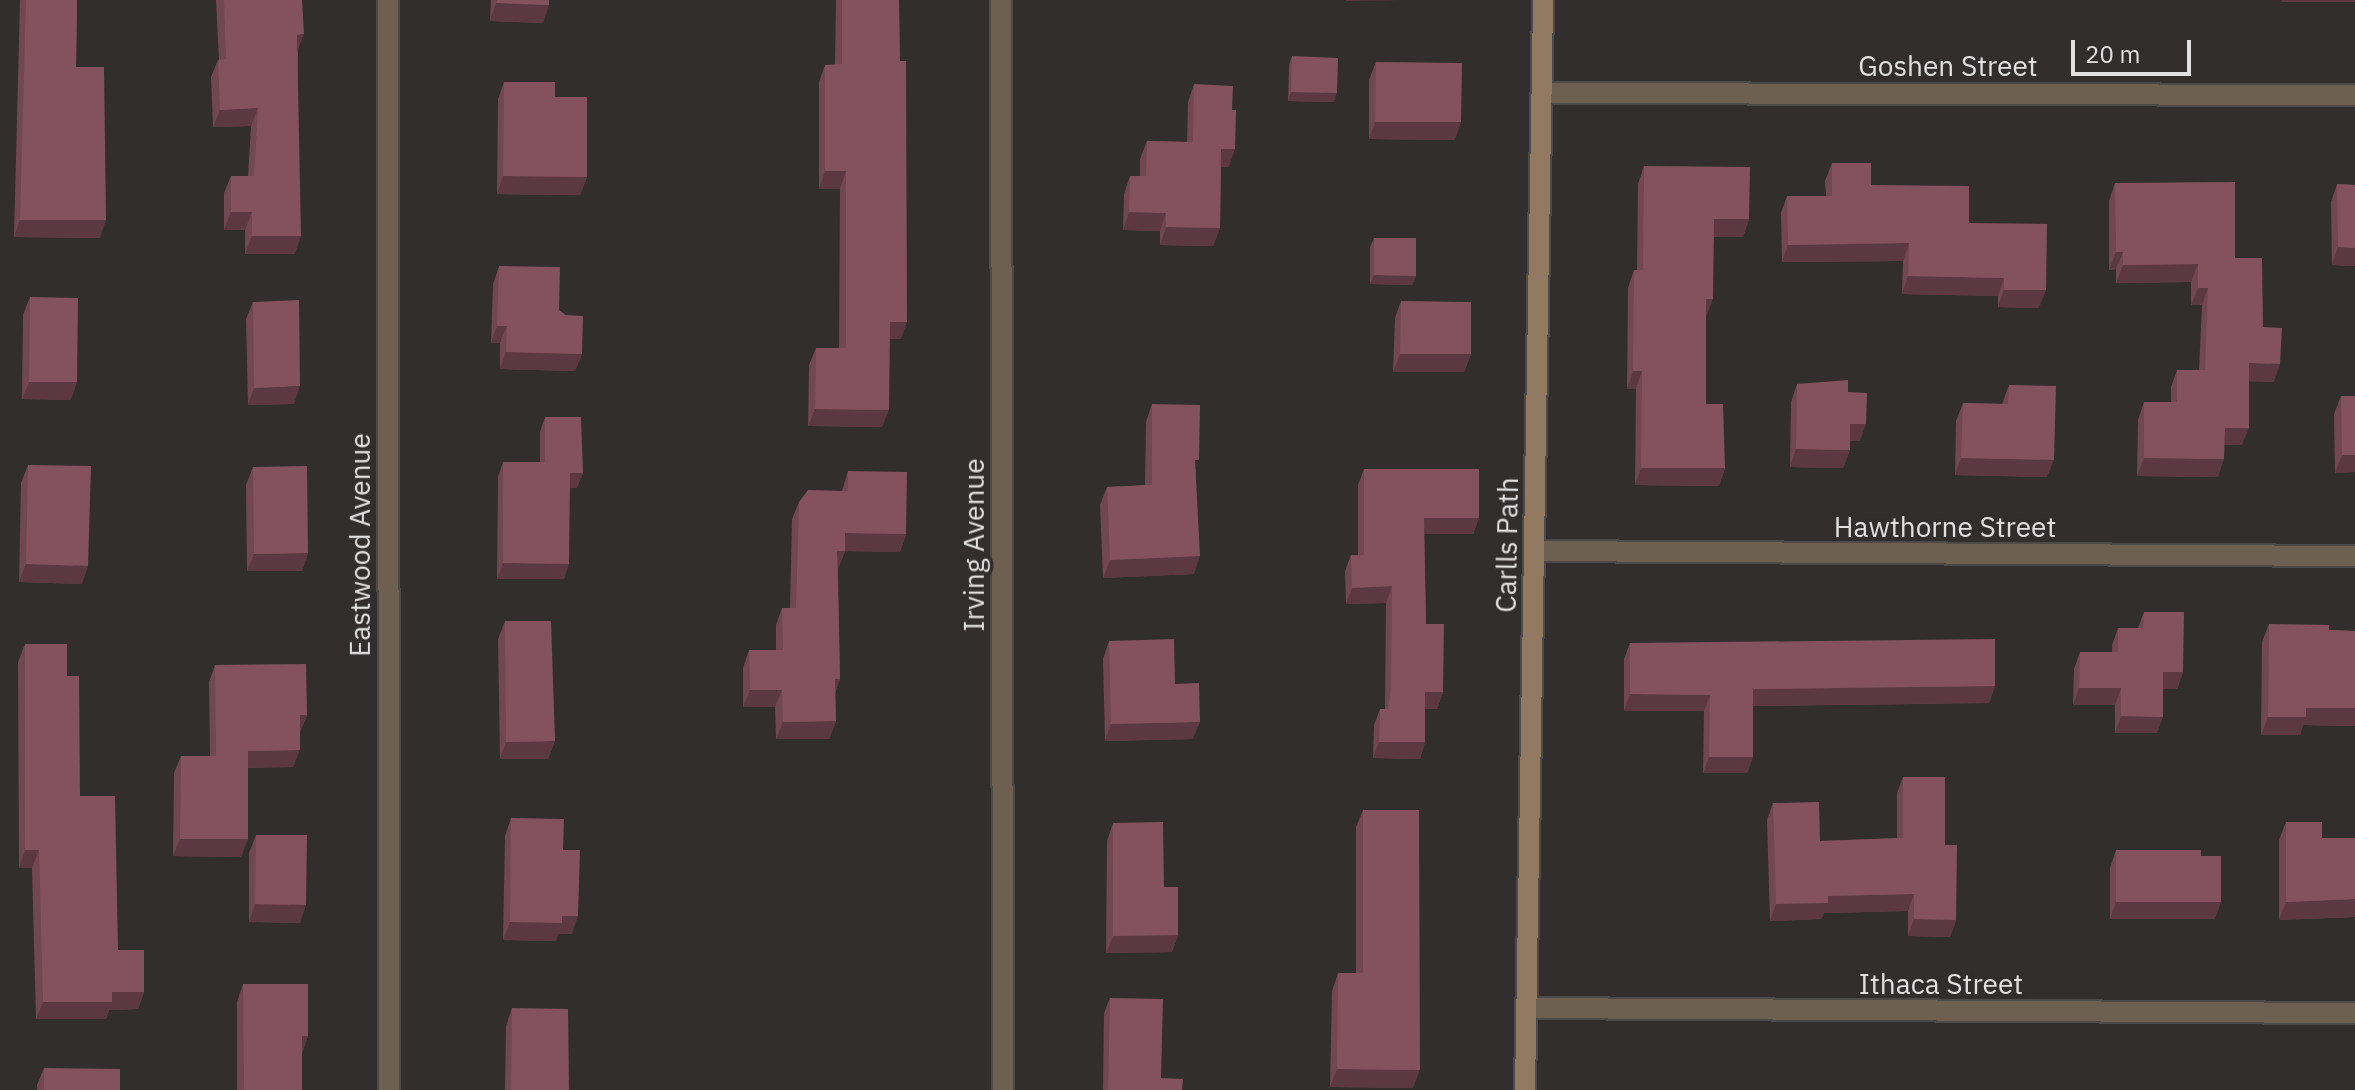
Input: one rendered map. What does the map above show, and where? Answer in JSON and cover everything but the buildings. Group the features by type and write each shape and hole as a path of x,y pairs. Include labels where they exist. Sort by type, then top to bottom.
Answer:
{"street":[{"name":"Eastwood Avenue","path":"388,0 389,1090"},
{"name":"Irving Avenue","path":"1001,0 1003,1090"},
{"name":"Carlls Path","path":"1525,1090 1543,0"},
{"name":"Goshen Street","path":"1542,93 2355,95"},
{"name":"Hawthorne Street","path":"1535,551 2355,556"},
{"name":"Ithaca Street","path":"1526,1008 2355,1013"}]}
